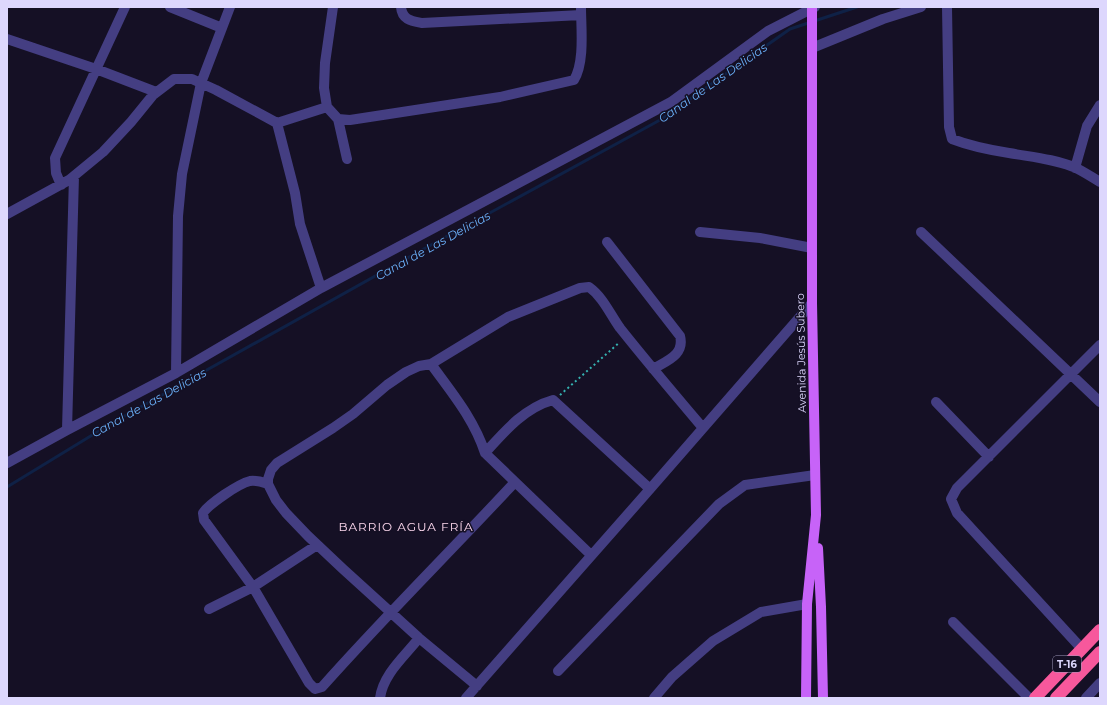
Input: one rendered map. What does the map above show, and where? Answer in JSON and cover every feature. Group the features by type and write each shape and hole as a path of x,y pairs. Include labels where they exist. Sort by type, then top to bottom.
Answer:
{"highway":[{"name":"T-16","path":"1035,698 1100,630"},
{"name":"T-16","path":"1056,698 1100,652"}],"main road":[{"name":"Avenida Jesús Subero","path":"806,698 807,604 816,515 812,303 813,9"},
{"path":"816,515 821,607 823,698"}],"street":[{"path":"61,185 56,173 55,158 125,7"},
{"path":"170,7 185,10 222,28"},
{"path":"176,373 178,216 182,174 201,83 230,7"},
{"path":"333,7 325,63 324,88 328,107 338,119 347,159"},
{"path":"338,119 350,120 441,107 500,97 570,82 574,80 580,67 581,11 422,22 407,19 403,16 401,7"},
{"path":"812,48 883,18 921,7"},
{"path":"947,7 949,127 952,139 1007,153 1040,158 1075,168 1100,182"},
{"path":"7,463 176,373 321,288 671,102 768,31 813,9"},
{"path":"7,39 96,69 156,92"},
{"path":"7,214 61,185 74,176 103,152 156,92 174,79 192,79 277,123 328,107"},
{"path":"1075,168 1087,126 1100,104"},
{"path":"277,123 296,194 300,224 321,288"},
{"path":"67,430 74,176"},
{"path":"700,232 760,238 812,248"},
{"path":"921,232 1100,402"},
{"path":"607,242 680,336 682,344 677,354 653,370"},
{"path":"477,686 419,638 317,545 286,512 276,500 268,484 268,479 277,463 333,428 406,372 419,366 431,364 508,317 580,288 589,287 597,293 616,323 653,370 703,428"},
{"path":"466,698 650,490 812,303"},
{"path":"1082,649 957,513 950,499 957,488 1100,345"},
{"path":"431,364 467,414 480,439 485,453 592,556"},
{"path":"485,453 510,426 527,412 542,403 553,400 650,490"},
{"path":"936,402 989,457"},
{"path":"558,672 719,504 746,485 815,475"},
{"path":"268,484 258,480 249,482 227,494 206,508 203,513 204,520 253,587 309,683 315,689 322,687 515,482"},
{"path":"209,609 253,587 317,545"},
{"path":"654,698 672,677 713,641 761,612 807,604"},
{"path":"953,622 1029,698"},
{"path":"380,698 383,685 391,671 419,638"},
{"path":"1086,698 1100,683"}],"path":[{"path":"553,400 627,336"}],"waterway":[{"name":"Canal de Las Delicias","path":"7,487 112,423 420,251 660,120 790,29 857,7"}],"district":[{"name":"BARRIO AGUA FRÍA","path":"406,527"}]}
